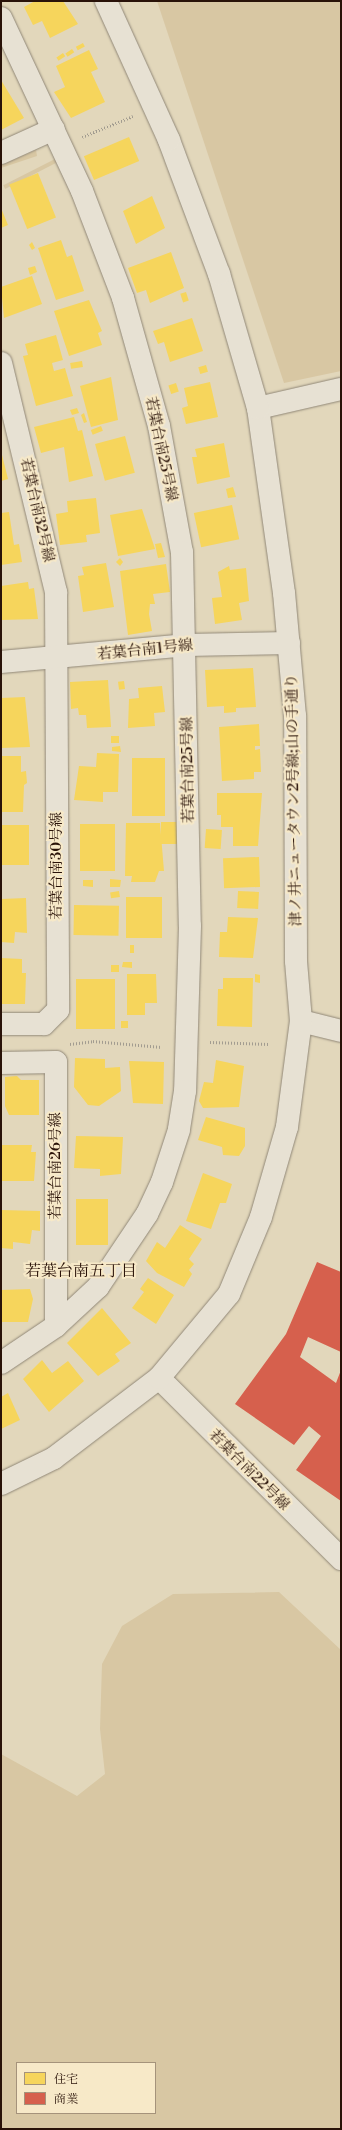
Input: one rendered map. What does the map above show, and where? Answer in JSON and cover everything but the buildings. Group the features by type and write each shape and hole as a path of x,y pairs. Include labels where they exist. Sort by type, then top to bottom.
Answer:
{"street":[{"name":"津ノ井ニュータウン2号線;山の手通り","path":"1,1484 54,1458 159,1378 229,1294 261,1217 287,1127 301,1021 296,961 295,716 289,643 258,408 220,274 169,140 106,1"},
{"name":"若葉台南25号線","path":"1,18 54,129 123,298 159,426 182,552 187,645 188,1043 179,1130 162,1182 147,1214 98,1287 56,1326 1,1363"},
{"path":"1,153 54,129"},
{"name":"若葉台南32号線","path":"1,363 56,592 56,660"},
{"path":"258,408 341,389"},
{"name":"若葉台南1号線","path":"1,662 56,660 187,645 289,643"},
{"name":"若葉台南30号線","path":"1,1024 44,1024 58,1010 56,660"},
{"path":"301,1021 341,1031"},
{"name":"若葉台南26号線","path":"1,1064 56,1062 56,1326"},
{"name":"若葉台南22号線","path":"159,1378 341,1559"}],"path":[{"path":"79,138 133,116"},
{"path":"68,1044 93,1040 168,1046"},
{"path":"208,1042 269,1044"}],"shaded area":[{"path":"157,1 341,1 341,371 284,383"},
{"path":"36,150 37,156 1,168 1,165"},
{"path":"55,159 57,163 5,189 3,185"},
{"path":"279,1592 341,1650 341,2129 1,2129 1,1754 77,1796 105,1774 100,1729 102,1664 122,1626 173,1594"}],"district":[{"name":"若葉台南五丁目","path":"81,1271"}]}
